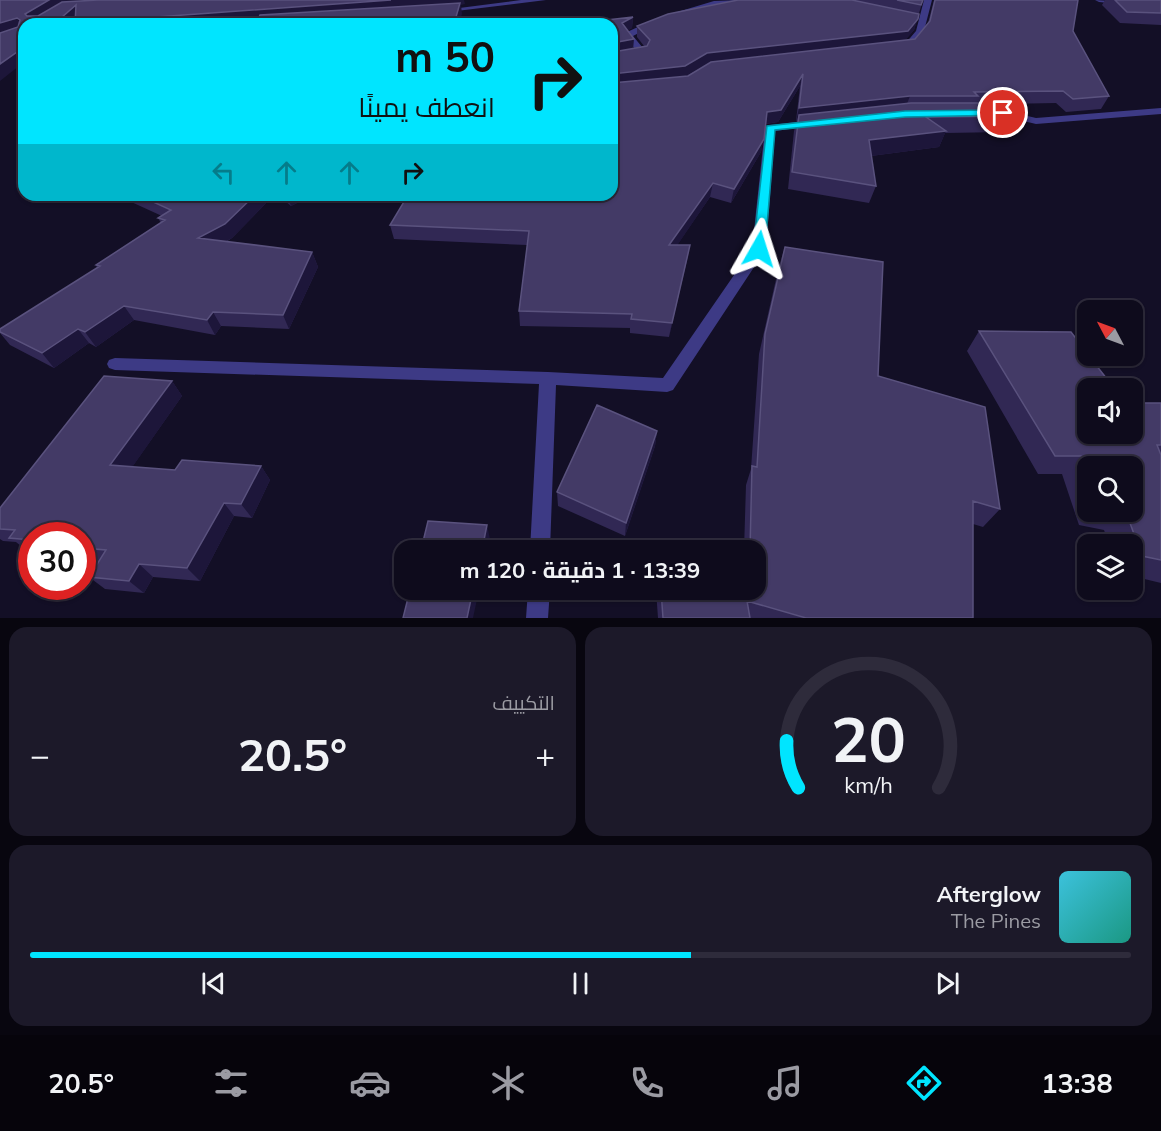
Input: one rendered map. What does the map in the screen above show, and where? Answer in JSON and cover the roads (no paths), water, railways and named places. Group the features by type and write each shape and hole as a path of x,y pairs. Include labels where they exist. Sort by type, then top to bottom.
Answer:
{"street":[{"path":"427,12 542,0"},
{"path":"671,15 714,3 737,0"},
{"path":"884,49 908,46 920,31 928,0"},
{"path":"1099,0 1161,6"},
{"path":"911,18 922,21"},
{"path":"618,58 644,52 628,34 660,20"},
{"path":"981,113 1003,113 1036,122 1161,111"},
{"path":"115,364 548,378 667,386 759,249 770,128 822,122"},
{"path":"540,540 548,378"},
{"path":"537,618 538,600"}]}
